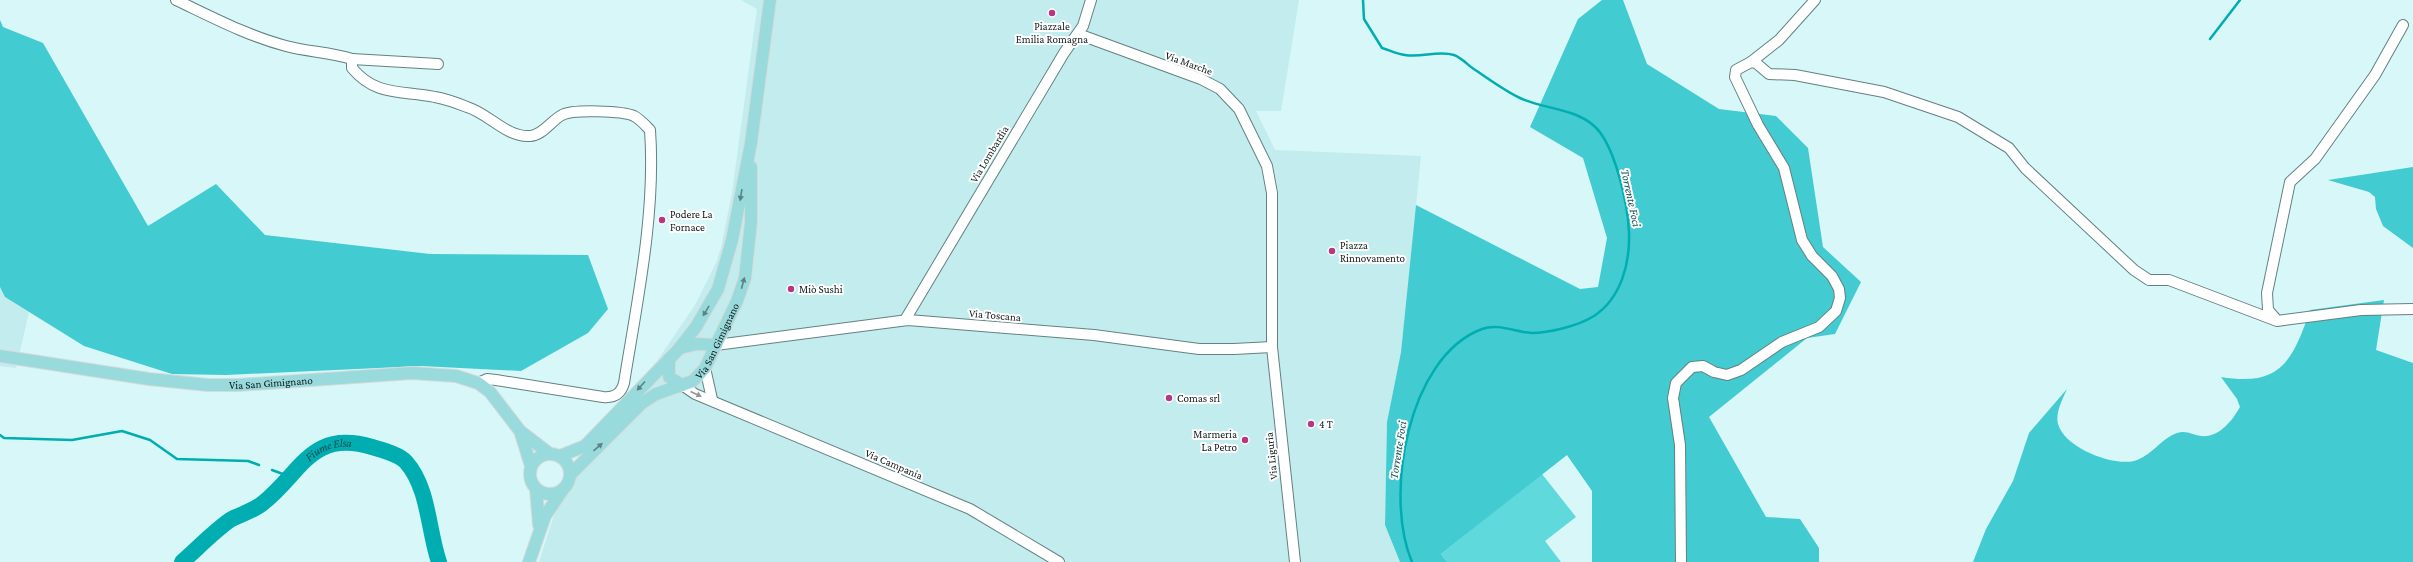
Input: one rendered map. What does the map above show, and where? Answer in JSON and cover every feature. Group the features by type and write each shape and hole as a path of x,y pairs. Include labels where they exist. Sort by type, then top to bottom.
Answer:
{"main road":[{"name":"Via San Gimignano","path":"531,466 539,457 555,455 585,446 680,348 704,314 722,280 732,240 751,143 770,0"},
{"name":"Via San Gimignano","path":"570,474 642,404 656,394 696,379 705,368 740,294 746,273 751,222 751,143"},
{"path":"680,348 697,344 716,345"},
{"name":"Via San Gimignano","path":"0,356 198,385 238,385 426,373 456,376 478,383 497,400 520,431 568,464 570,474 569,481 549,508 539,532"},
{"path":"669,359 669,377 682,385"},
{"name":"Via San Gimignano","path":"520,431 531,466 530,478 536,489 540,516 539,532"},
{"path":"536,489 548,494 562,491"},
{"path":"529,562 539,532"}],"street":[{"path":"176,0 236,28 286,46 338,54 352,59 438,64"},
{"name":"Via Lombardia","path":"905,320 1052,74 1078,34 1091,0"},
{"path":"1681,562 1680,445 1673,398 1676,383 1692,367 1702,366 1714,372 1727,375 1741,370 1782,342 1820,327 1836,311 1840,298 1839,288 1832,276 1812,256 1802,240 1784,168 1758,126 1735,77 1736,70 1751,62 1779,40 1815,0"},
{"path":"2277,321 2268,310 2267,293 2290,182 2316,159 2375,75 2403,25"},
{"name":"Via Marche","path":"1078,34 1201,79 1224,92 1244,116 1270,174 1272,347"},
{"path":"352,59 352,68 362,80 376,88 391,92 436,97 471,108 516,134 531,137 541,132 564,114 586,110 634,116 650,130 652,152 644,258 624,383 617,395 610,397 598,397 490,379 478,383"},
{"path":"1751,62 1756,63 1769,74 1795,76 1884,92 1958,117 2009,148 2026,168 2134,270 2149,280 2168,280 2277,321 2361,310 2413,309"},
{"name":"Via Toscana","path":"716,345 905,320 1094,335 1199,349 1234,350 1272,347"},
{"name":"Via Liguria","path":"1272,347 1295,562"},
{"path":"705,368 712,400"},
{"name":"Via Campania","path":"682,385 695,394 970,510 1060,562"}],"shaded area":[{"path":"741,0 1299,0 1281,111 1256,111 1275,150 1421,156 1401,352 1387,422 1385,525 1400,562 539,562 555,512 575,485 586,437 657,361 695,305 716,263 721,248 732,193 757,9"},
{"path":"1602,0 1623,0 1647,64 1719,109 1776,116 1808,148 1823,247 1861,282 1835,334 1807,338 1709,417 1766,517 1800,519 1819,548 1819,562 1592,562 1592,491 1567,455 1441,554 1447,562 1400,562 1385,525 1387,422 1401,352 1416,205 1580,289 1598,287 1607,238 1583,158 1530,127 1578,19"},
{"path":"0,20 3,27 43,43 148,226 216,184 265,235 430,254 588,255 608,309 588,333 521,371 421,366 226,375 172,374 84,346 5,297 0,287"},
{"path":"2413,167 2413,248 2383,226 2376,209 2375,197 2369,192 2328,180"},
{"path":"0,287 5,297 29,312 16,368 0,366"},
{"path":"2384,300 2376,350 2413,363 2413,562 1973,562 1986,529 2013,481 2029,433 2067,389 2060,406 2057,420 2062,433 2079,448 2102,458 2114,461 2134,461 2140,459 2166,439 2177,433 2187,432 2201,436 2208,436 2224,428 2240,407 2237,399 2221,377 2241,379 2257,378 2271,374 2290,356 2304,328 2310,310"},
{"path":"1542,474 1576,517 1545,541 1561,562 1447,562 1441,554"}],"waterway":[{"name":"Torrente Foci","path":"1363,0 1364,19 1382,48 1399,54 1411,56 1442,53 1454,55 1514,95 1529,102 1576,115 1593,125 1601,134 1614,160 1623,191 1628,221 1628,257 1622,279 1611,300 1594,316 1572,326 1538,333 1488,327 1456,344 1435,368 1420,398 1408,432 1402,467 1401,502 1404,534 1412,562"},
{"path":"2210,39 2240,0"},
{"path":"0,435 4,438 72,440 122,431 150,440 177,459 248,461 259,465"},
{"name":"Fiume Elsa","path":"182,562 230,520 263,503 309,457 321,449 335,444 351,443 372,447 399,457 403,459 414,472 424,497 439,562"},
{"path":"272,470 291,477"}],"place":[{"name":"Piazzale Emilia Romagna","path":"1052,13"},
{"name":"Podere La Fornace","path":"662,220"},
{"name":"Piazza Rinnovamento","path":"1332,251"},
{"name":"Miò Sushi","path":"791,289"},
{"name":"Comas srl","path":"1169,398"},
{"name":"4 T","path":"1311,424"},
{"name":"Marmeria La Petro","path":"1245,440"}]}
